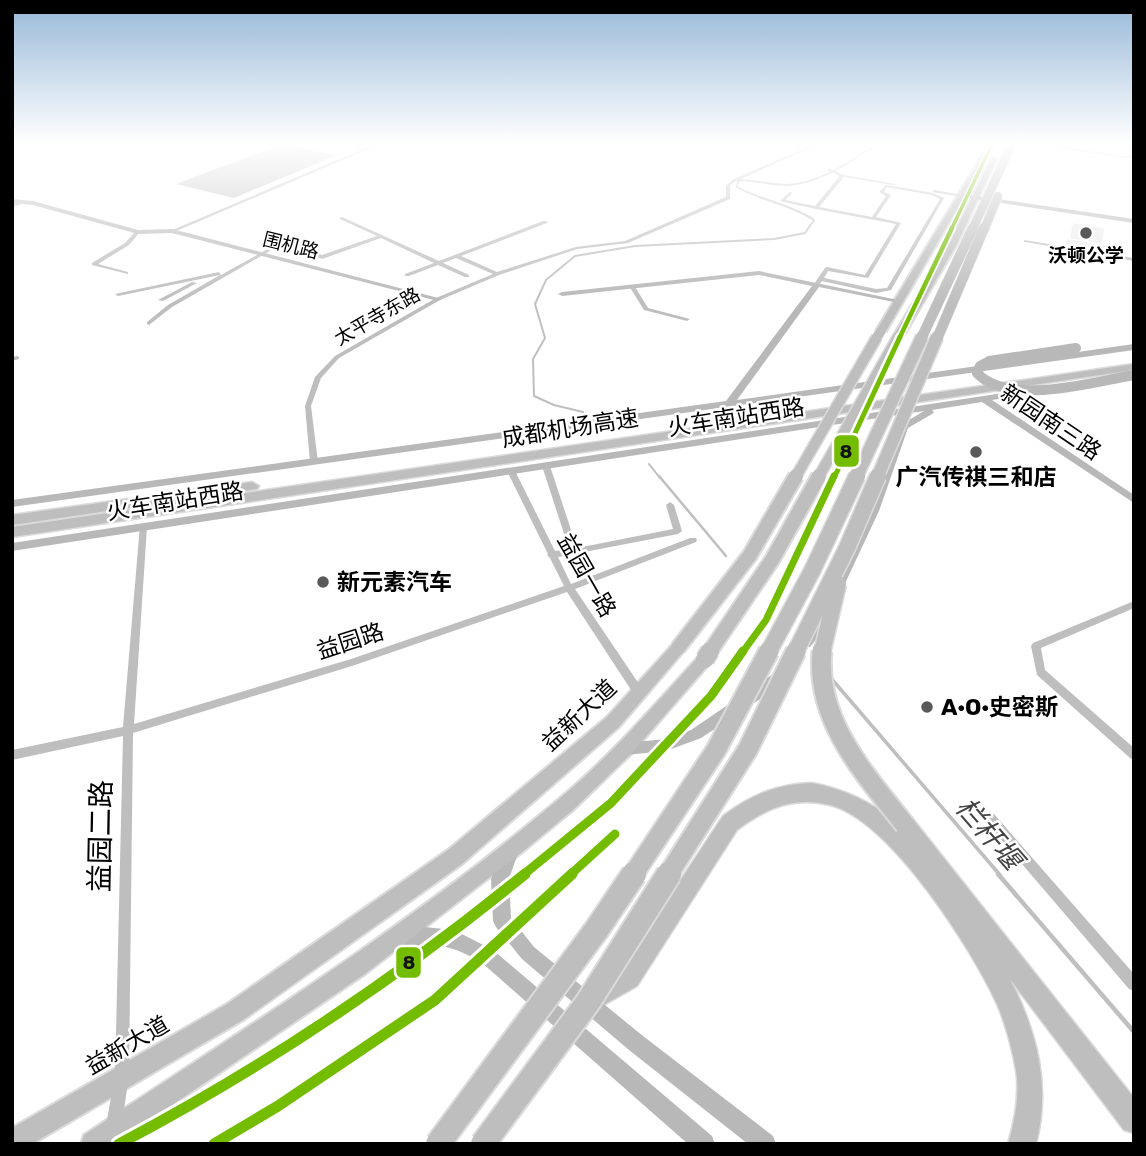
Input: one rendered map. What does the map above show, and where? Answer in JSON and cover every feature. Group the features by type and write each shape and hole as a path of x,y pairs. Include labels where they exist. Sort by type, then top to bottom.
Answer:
{"highway":[{"path":"438,1144 597,929 716,750 812,571 989,196"},
{"path":"483,1144 588,1002 748,749 847,548 999,196"},
{"name":"成都机场高速","path":"12,532 1109,367 1134,360"},
{"name":"成都机场高速","path":"12,520 1109,367 1134,367"},
{"path":"847,548 822,649 820,667 828,710 910,852 973,935 997,975 1013,1013 1030,1073 1028,1118 1023,1144"},
{"path":"588,1002 629,978 730,823 758,801 783,793 828,795 898,828 1134,1120"}],"main road":[{"path":"964,196 1134,221"},
{"name":"益新大道","path":"12,1142 122,1075 235,1012 455,857 613,722 678,648 750,555 881,331 964,196"},
{"path":"93,1144 116,1138 358,967 567,804 625,749 705,659 772,560 977,196"},
{"name":"围机路","path":"14,205 33,203 138,232 172,231 438,299"},
{"path":"562,294 759,273 818,282 899,301"},
{"path":"729,404 818,282"},
{"path":"1134,340 989,361 981,366 977,373 993,386 1014,391 1134,377"},
{"path":"12,505 1134,347"},
{"name":"火车南站西路","path":"12,547 1134,377"},
{"name":"新园南三路","path":"982,398 1134,500"},
{"path":"625,749 666,745 696,734 772,684 819,626 873,511 904,426 918,416 953,403"},
{"path":"514,847 506,860 500,879 502,921 528,953 636,1043 765,1144"},
{"path":"391,942 431,934 459,939 487,956 704,1144"}],"street":[{"path":"172,231 255,196"},
{"name":"太平寺东路","path":"314,462 308,406 318,377 337,356 438,299 497,274 576,248 626,242 728,196"},
{"path":"787,196 782,201 899,223 866,277 827,269 818,282 876,291 889,289 942,198 937,196"},
{"path":"816,208 826,196"},
{"path":"873,218 888,196"},
{"path":"342,218 467,276"},
{"path":"407,275 545,222"},
{"path":"126,273 94,264 127,244 138,232"},
{"path":"149,323 170,306 284,241 322,257 381,236"},
{"path":"1026,241 1134,260"},
{"path":"456,256 497,274"},
{"path":"118,294 228,272"},
{"path":"162,300 205,277"},
{"path":"632,286 646,309 687,319"},
{"path":"546,466 574,551"},
{"name":"益园一路","path":"511,471 569,588 639,693"},
{"path":"551,555 678,531 670,505"},
{"name":"益园二路","path":"116,1138 122,1075 128,730 143,527"},
{"name":"益园路","path":"12,755 128,730 352,662 569,588 693,540"},
{"path":"1134,604 1036,646 1040,672 1134,755"},
{"path":"990,818 1134,984"}],"shaded area":[{"path":"1073,223 1104,228 1102,244 1070,238"},
{"path":"1067,239 1126,249 1125,258 1065,247"}],"waterway":[{"name":"栏杆堰","path":"583,412 554,405 534,396 533,359 545,338 535,304 546,280 575,256 635,246 774,239 805,233 814,220 756,196"},
{"name":"栏杆堰","path":"649,464 660,478"},
{"name":"栏杆堰","path":"659,476 726,556"},
{"name":"栏杆堰","path":"830,677 1000,875"},
{"name":"栏杆堰","path":"998,874 1134,1032"}],"transit line":[{"name":"8","path":"119,1144 193,1105 357,1000 473,916 611,803 711,696 766,620 967,196"},
{"name":"8","path":"214,1144 278,1106 435,1000 615,834"}],"place":[{"name":"沃顿公学","path":"1086,233"},
{"name":"广汽传祺三和店","path":"976,452"},
{"name":"新元素汽车","path":"323,582"},
{"name":"A·O·史密斯","path":"927,707"}]}
